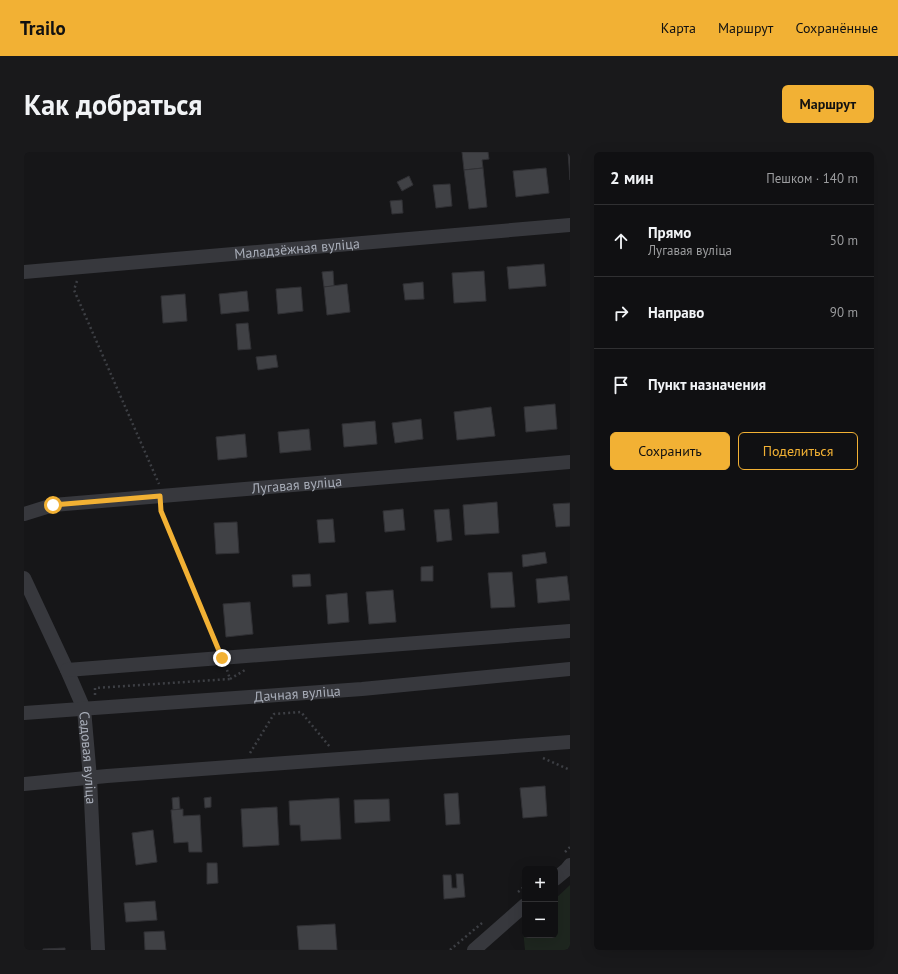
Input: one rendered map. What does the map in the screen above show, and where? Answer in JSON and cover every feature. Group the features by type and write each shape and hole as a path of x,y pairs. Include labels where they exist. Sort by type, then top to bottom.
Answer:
{"street":[{"name":"Маладзёжная вуліца","path":"24,272 570,225"},
{"name":"Лугавая вуліца","path":"24,514 53,505 570,462"},
{"name":"Садовая вуліца","path":"24,578 67,670 90,709 90,778 98,950"},
{"path":"67,670 570,631"},
{"name":"Дачная вуліца","path":"24,713 362,689 570,669"},
{"path":"24,784 570,742"},
{"path":"558,877 570,865"},
{"path":"474,950 522,908"}],"path":[{"path":"78,278 74,290 159,486 161,511 230,678 95,688 90,709"},
{"path":"249,755 274,714 301,712 331,749"}],"shaded area":[{"path":"570,885 570,950 525,950 524,938 558,938 558,896"}],"building":[{"path":"462,152 488,152 489,159 482,160 483,168 464,170"},
{"path":"568,152 570,152 570,180"},
{"path":"483,168 487,207 469,209 464,170"},
{"path":"546,168 549,193 516,197 513,171"},
{"path":"409,176 413,185 402,191 397,182"},
{"path":"450,184 452,206 436,208 433,185"},
{"path":"402,200 403,213 392,214 390,201"},
{"path":"544,264 546,286 509,289 507,267"},
{"path":"333,271 334,286 324,287 322,272"},
{"path":"484,271 486,301 454,303 452,273"},
{"path":"423,282 424,299 405,300 403,284"},
{"path":"347,284 350,312 327,315 324,287"},
{"path":"301,287 303,311 278,314 276,289"},
{"path":"247,291 249,311 221,314 219,294"},
{"path":"185,294 187,321 163,323 161,296"},
{"path":"248,323 251,349 238,350 236,324"},
{"path":"276,355 278,367 258,370 256,357"},
{"path":"555,404 557,429 526,432 524,407"},
{"path":"491,407 495,436 457,440 454,412"},
{"path":"421,419 423,439 395,443 392,423"},
{"path":"375,421 377,444 344,447 342,424"},
{"path":"309,429 311,450 280,453 278,432"},
{"path":"245,434 247,457 218,460 216,437"},
{"path":"497,502 499,533 465,535 463,505"},
{"path":"570,503 570,526 556,527 553,504"},
{"path":"403,509 405,530 385,532 383,511"},
{"path":"449,509 452,540 437,542 434,510"},
{"path":"333,519 335,542 319,543 317,520"},
{"path":"237,522 239,553 216,554 214,523"},
{"path":"545,552 547,563 523,567 522,555"},
{"path":"433,566 433,581 421,581 421,567"},
{"path":"512,572 515,607 491,608 488,573"},
{"path":"310,574 311,586 293,587 292,575"},
{"path":"567,576 570,600 538,603 536,579"},
{"path":"393,590 396,622 369,624 366,592"},
{"path":"347,593 349,622 328,624 326,595"},
{"path":"250,602 253,634 226,637 223,604"},
{"path":"545,786 547,816 523,818 520,788"},
{"path":"458,793 460,824 446,825 444,794"},
{"path":"179,797 180,809 173,810 172,798"},
{"path":"211,797 211,807 205,808 204,798"},
{"path":"339,798 341,839 301,841 300,825 290,825 289,801"},
{"path":"389,799 390,821 355,823 354,800"},
{"path":"277,807 279,845 243,847 241,809"},
{"path":"183,809 183,816 200,815 202,852 189,852 188,842 174,843 171,810"},
{"path":"153,830 157,862 136,865 132,833"},
{"path":"207,863 217,863 218,883 207,884"},
{"path":"456,874 463,874 465,897 444,899 443,875 451,875 452,888 457,888"},
{"path":"155,901 157,920 126,922 124,903"},
{"path":"335,924 337,950 299,950 297,926"},
{"path":"164,931 166,950 145,950 144,932"},
{"path":"65,948 65,950 43,950 43,949"}],"route":[{"path":"53,505 160,496 161,511 222,658"}]}
